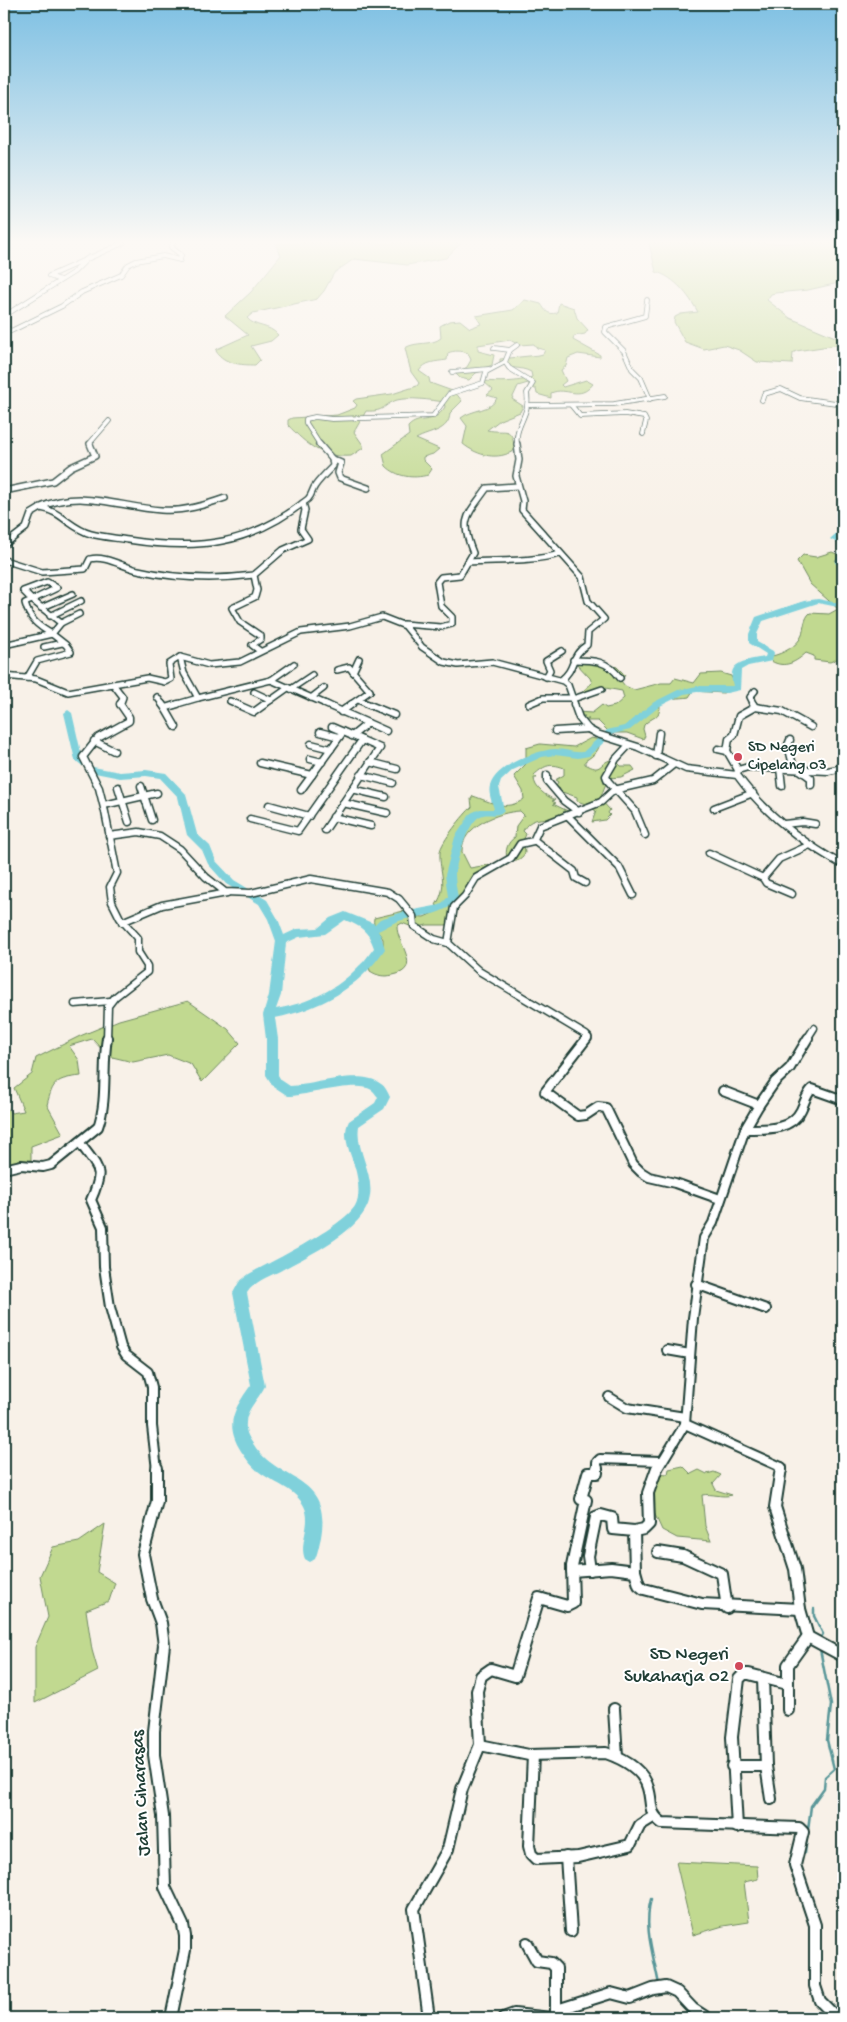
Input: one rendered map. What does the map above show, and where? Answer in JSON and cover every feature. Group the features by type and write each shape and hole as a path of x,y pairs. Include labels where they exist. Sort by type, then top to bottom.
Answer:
{"street":[{"path":"610,337 624,351 632,369 641,378 650,399"},
{"path":"452,372 489,369 505,362 510,350 517,345"},
{"path":"494,348 510,350"},
{"path":"505,362 509,368 533,383 527,393 529,405 516,437 519,460 516,476 524,515 582,577 588,601 604,619 603,622 588,632 587,645 577,651 569,674 561,680"},
{"path":"368,488 340,478 338,473 341,463 322,452 316,436 306,422 306,419 315,417 332,419 432,416 449,394 483,383 485,373 489,369"},
{"path":"762,400 764,394 781,389 788,390 800,398 818,398 826,402 843,404"},
{"path":"529,405 612,404 665,396"},
{"path":"571,405 576,414 581,416 620,414 644,417 646,420 643,434"},
{"path":"4,491 53,481 71,466 94,456 90,443 109,421"},
{"path":"41,508 53,510 75,528 87,533 168,545 215,544 265,528 310,497 314,487 330,470 333,464 332,459"},
{"path":"4,676 36,679 66,692 149,678 164,682 169,681 169,664 180,657 220,665 240,662 295,634 312,629 350,626 380,617 401,624 434,627 452,624 452,617 441,606 437,581 443,576 460,575 468,562 473,551 465,532 470,510 487,488 518,486"},
{"path":"14,490 26,494"},
{"path":"4,545 26,528 30,516 58,500 77,498 169,511 225,498"},
{"path":"4,560 42,572 85,569 90,559 97,557 143,571 199,579 223,579 254,575 282,550 308,539 300,526 305,510 303,502"},
{"path":"468,562 522,558 538,560 560,554"},
{"path":"254,575 257,590 255,597 231,608 240,622 261,636 261,639 252,645 260,651"},
{"path":"26,678 37,661 70,653 70,649 35,623 26,613 28,608 25,604 32,600 57,588 47,582 23,592 32,600 40,608 61,623"},
{"path":"40,608 73,594"},
{"path":"50,616 81,601"},
{"path":"4,645 52,635 61,623 79,614"},
{"path":"401,624 427,651 444,662 458,665 492,662 561,680 568,685 578,715 588,729 606,738 656,756 673,765 701,772 738,772 752,767 834,771 843,763"},
{"path":"44,647 62,642"},
{"path":"546,677 550,670 546,661 562,652"},
{"path":"180,657 184,673 198,698"},
{"path":"353,672 359,659"},
{"path":"573,660 602,661 613,667 620,678"},
{"path":"165,708 271,680 294,664"},
{"path":"337,670 349,667 370,691 341,712"},
{"path":"230,701 254,712 312,675"},
{"path":"271,680 386,731"},
{"path":"75,1004 110,1002 144,976 148,969 138,952 138,938 122,922 117,914 109,891 117,873 104,805 99,788 83,755 94,741 126,724 130,719 120,706 123,696 114,684"},
{"path":"311,698 324,688"},
{"path":"529,704 543,698 572,698 602,689"},
{"path":"754,691 750,697 755,707"},
{"path":"254,692 271,700"},
{"path":"157,697 176,727"},
{"path":"358,700 394,715"},
{"path":"811,727 782,711 755,707 739,716 734,735 729,738 726,751 753,793 784,824 810,845 843,865"},
{"path":"352,736 368,723"},
{"path":"332,727 341,734"},
{"path":"555,731 588,729"},
{"path":"320,732 352,736 380,748 324,830"},
{"path":"656,756 659,733"},
{"path":"301,790 341,734"},
{"path":"250,819 298,831 362,740"},
{"path":"790,740 788,744 797,770 810,778 810,785"},
{"path":"94,741 114,751"},
{"path":"311,744 331,749"},
{"path":"629,745 608,768 607,782 635,810 641,831 645,835"},
{"path":"718,749 726,751"},
{"path":"310,759 322,762"},
{"path":"370,762 397,769"},
{"path":"260,763 312,775"},
{"path":"534,840 540,826 601,802 614,790 653,781 673,765"},
{"path":"780,768 782,786"},
{"path":"547,775 547,781 559,796 579,812"},
{"path":"361,776 393,783"},
{"path":"141,786 152,820"},
{"path":"118,787 129,822"},
{"path":"352,789 386,797"},
{"path":"104,805 157,793"},
{"path":"714,808 753,793"},
{"path":"343,802 387,813"},
{"path":"269,805 309,816"},
{"path":"568,816 620,867 633,895"},
{"path":"334,817 371,826"},
{"path":"784,824 803,822 815,824"},
{"path":"109,836 144,832 158,835 175,847 214,885 228,893"},
{"path":"534,840 574,871 576,878 585,883"},
{"path":"448,943 453,908 466,896 476,878 511,858 520,844 534,840"},
{"path":"762,878 779,859 810,845"},
{"path":"709,853 762,878 764,882 792,894"},
{"path":"122,922 162,905 228,893 249,893 311,879 388,892 400,899 411,913 416,928 434,939 448,943 479,971 586,1035 587,1040 546,1088 545,1092 578,1116 586,1115 598,1106 606,1108 633,1164 649,1177 675,1183 720,1199"},
{"path":"99,994 101,1002"},
{"path":"4,1169 25,1165 43,1168 55,1163 98,1126 101,1119 110,1002"},
{"path":"590,1570 588,1556 598,1516 611,1517 613,1529 616,1531 634,1531 644,1528 649,1524 647,1495 661,1461 677,1441 685,1420 690,1377 696,1284 704,1238 713,1223 745,1130 775,1082 790,1068 814,1028"},
{"path":"745,1130 774,1128 788,1123 800,1113 812,1089 843,1100"},
{"path":"723,1091 759,1105"},
{"name":"Jalan Ciharasas","path":"80,1143 100,1172 100,1179 91,1200 103,1226 104,1267 110,1307 121,1348 126,1355 144,1367 151,1378 152,1426 158,1479 158,1501 143,1554 152,1599 161,1623 164,1644 154,1731 154,1756 163,1816 165,1887 183,1925 185,1936 185,1950 171,2018"},
{"path":"696,1284 766,1310"},
{"path":"667,1350 690,1354"},
{"path":"608,1398 627,1408 685,1420 781,1466 782,1471 777,1484 775,1507 795,1569 800,1609 808,1637 843,1656"},
{"path":"429,2018 414,1910 448,1849 462,1789 480,1745 477,1691 481,1676 491,1670 515,1676 518,1671 536,1601 543,1599 567,1606 573,1603 572,1571 586,1500 581,1498 588,1473 597,1473 597,1460 661,1461"},
{"path":"634,1531 635,1571 639,1585 650,1592 686,1603 727,1608 800,1609"},
{"path":"658,1552 683,1556 722,1574 727,1608"},
{"path":"572,1571 614,1567 635,1571"},
{"path":"788,1710 788,1665 808,1637"},
{"path":"737,1827 732,1766 732,1737 739,1679 747,1674 787,1684"},
{"path":"763,1678 766,1766 771,1799"},
{"path":"614,1709 617,1756"},
{"path":"480,1745 533,1755 606,1753 617,1756 631,1766 648,1785 653,1817 662,1823 674,1825 798,1828 803,1832 795,1865 815,1925 815,1986 820,2001 837,2018"},
{"path":"533,1755 529,1846 531,1854 536,1859 566,1858 607,1852 630,1844 640,1825 653,1817"},
{"path":"732,1766 766,1766"},
{"path":"566,1858 571,1931"},
{"path":"527,1943 537,1961 551,1963 555,1966 555,2015"},
{"path":"503,2018 514,2014 555,2015 611,1993 624,1998 634,1998 660,1987 677,1992 692,2014 707,2018"}],"green space":[{"path":"243,337 275,337 271,341 251,346 260,360 255,365 228,361 219,355 216,351"},
{"path":"574,337 573,340 600,355 600,357 578,354 568,358 566,366 561,370 566,381 561,385 563,387 586,380 593,384 583,392 557,391 551,393 551,398 537,394 536,389 531,388 528,383 518,386 512,399 523,406 520,412 500,420 487,430 510,433 515,450 495,456 475,452 463,444 467,426 461,418 486,408 497,398 487,395 493,390 483,381 514,381 532,377 531,372 504,365 500,363 500,359 539,355 543,354 545,350 537,348 534,344 519,345 510,340 478,345 478,351 494,355 492,365 476,373 469,380 460,378 456,374 467,367 471,360 468,353 455,351 448,353 447,360 428,364 422,368 419,371 429,378 430,383 455,392 462,401 450,413 446,424 438,430 416,439 439,449 433,454 423,457 423,460 432,469 428,475 411,477 395,473 386,466 383,454 409,435 408,427 413,423 431,419 440,413 445,407 444,402 402,399 392,402 381,409 366,411 354,432 363,448 351,456 332,455 316,449 302,439 288,425 288,420 292,418 337,415 355,408 357,405 353,401 356,399 392,394 417,386 419,383 411,372 405,348 441,338"},
{"path":"682,337 836,337 840,339 836,345 796,351 793,353 792,364 757,362 739,350 724,345 704,349 685,342"},
{"path":"832,552 839,555 835,561 843,568 843,641 838,643 842,657 830,662 814,660 814,656 806,653 786,664 771,661 772,656 785,651 797,643 802,635 805,620 810,613 829,614 838,609 810,584 797,561 803,555 816,557"},
{"path":"586,657 617,667 625,675 621,681 625,686 634,690 661,683 671,683 675,678 694,683 701,674 721,673 731,676 737,688 723,693 693,691 689,697 663,701 660,704 657,715 644,725 645,736 643,739 627,733 610,733 598,721 585,721 589,719 580,719 585,716 576,716 576,712 592,713 602,705 606,708 615,706 624,698 622,691 600,687 594,692 583,694 583,691 592,683 590,678 575,662"},
{"path":"591,738 600,740 600,744 596,752 585,761 585,764 597,768 610,760 616,761 621,766 632,766 635,770 621,777 608,778 600,799 610,810 608,813 610,815 605,820 592,822 596,811 593,809 594,807 577,801 577,797 559,791 561,789 555,787 558,782 555,780 564,775 564,768 550,765 540,770 534,775 537,778 534,778 538,788 555,800 552,801 556,803 553,804 574,814 564,811 558,819 538,819 529,823 523,831 526,834 524,839 525,853 520,859 515,860 507,859 506,853 508,844 515,837 516,826 524,815 520,811 502,814 474,828 463,843 462,852 470,868 488,865 492,868 473,886 447,925 427,925 415,928 402,923 397,926 408,961 407,967 402,972 384,976 370,971 369,966 383,949 383,939 375,927 374,918 408,910 408,916 424,917 442,909 436,905 443,885 440,860 441,847 448,835 472,807 471,799 473,796 498,805 517,803 524,799 523,791 514,776 526,764 526,748 540,744 574,747"},
{"path":"188,1001 228,1029 240,1043 202,1082 191,1064 168,1055 133,1062 108,1056 92,1039 69,1046 79,1060 81,1076 66,1078 57,1083 51,1091 47,1105 63,1134 31,1146 31,1164 4,1163 4,1104 11,1113 24,1111 14,1088 32,1074 36,1058 80,1036 119,1020"},
{"path":"683,1466 691,1474 699,1470 707,1474 714,1472 721,1475 713,1484 716,1490 732,1495 702,1495 705,1526 711,1541 677,1538 662,1530 651,1506 656,1473 668,1474 669,1469"},
{"path":"105,1524 97,1572 115,1583 109,1601 86,1610 92,1650 98,1671 35,1703 35,1647 48,1617 40,1576 53,1547 79,1542"},
{"path":"676,1862 757,1866 758,1879 744,1882 749,1922 723,1926 693,1935"}],"waterway":[{"path":"843,532 834,539 843,544"},
{"path":"843,552 839,563 843,566"},
{"path":"409,915 443,908 453,898 450,875 460,837 474,815 480,812 497,812 499,810 494,787 502,774 510,768 548,753 586,754 610,732 627,728 657,704 681,692 697,689 727,690 737,688 736,672 741,666 769,659 770,653 753,643 753,634 759,619 818,601 843,606"},
{"path":"68,713 78,758 90,769 120,775 146,773 163,775 183,796 192,835 206,848 212,862 230,882 263,902 273,919 281,941"},
{"path":"281,941 297,933 321,931 334,921 345,916 365,924"},
{"path":"365,924 376,928 384,922 403,916"},
{"path":"269,1015 295,1009 331,995 362,970 380,949 376,936 365,924"},
{"path":"269,1015 275,995 281,941"},
{"path":"269,1015 272,1039 272,1075 277,1083 288,1091 345,1082 369,1084 377,1087 384,1097 380,1106 353,1124 352,1138 363,1173 364,1184 364,1198 360,1209 353,1217 327,1236 254,1278 244,1286 240,1293 258,1386 242,1410 238,1422 239,1430 253,1458 294,1485 305,1494 313,1507 315,1526 310,1554"},
{"path":"814,1609 814,1616 823,1634 820,1639"},
{"path":"802,1855 805,1853 811,1806 824,1788 825,1777 834,1769 827,1740 831,1705 820,1649"},
{"path":"651,1899 648,1921 659,1985"},
{"path":"687,2011 687,2018"}],"place":[{"name":"SD Negeri Cipelang 03","path":"738,757"},
{"name":"SD Negeri Sukaharja 02","path":"739,1666"}]}
